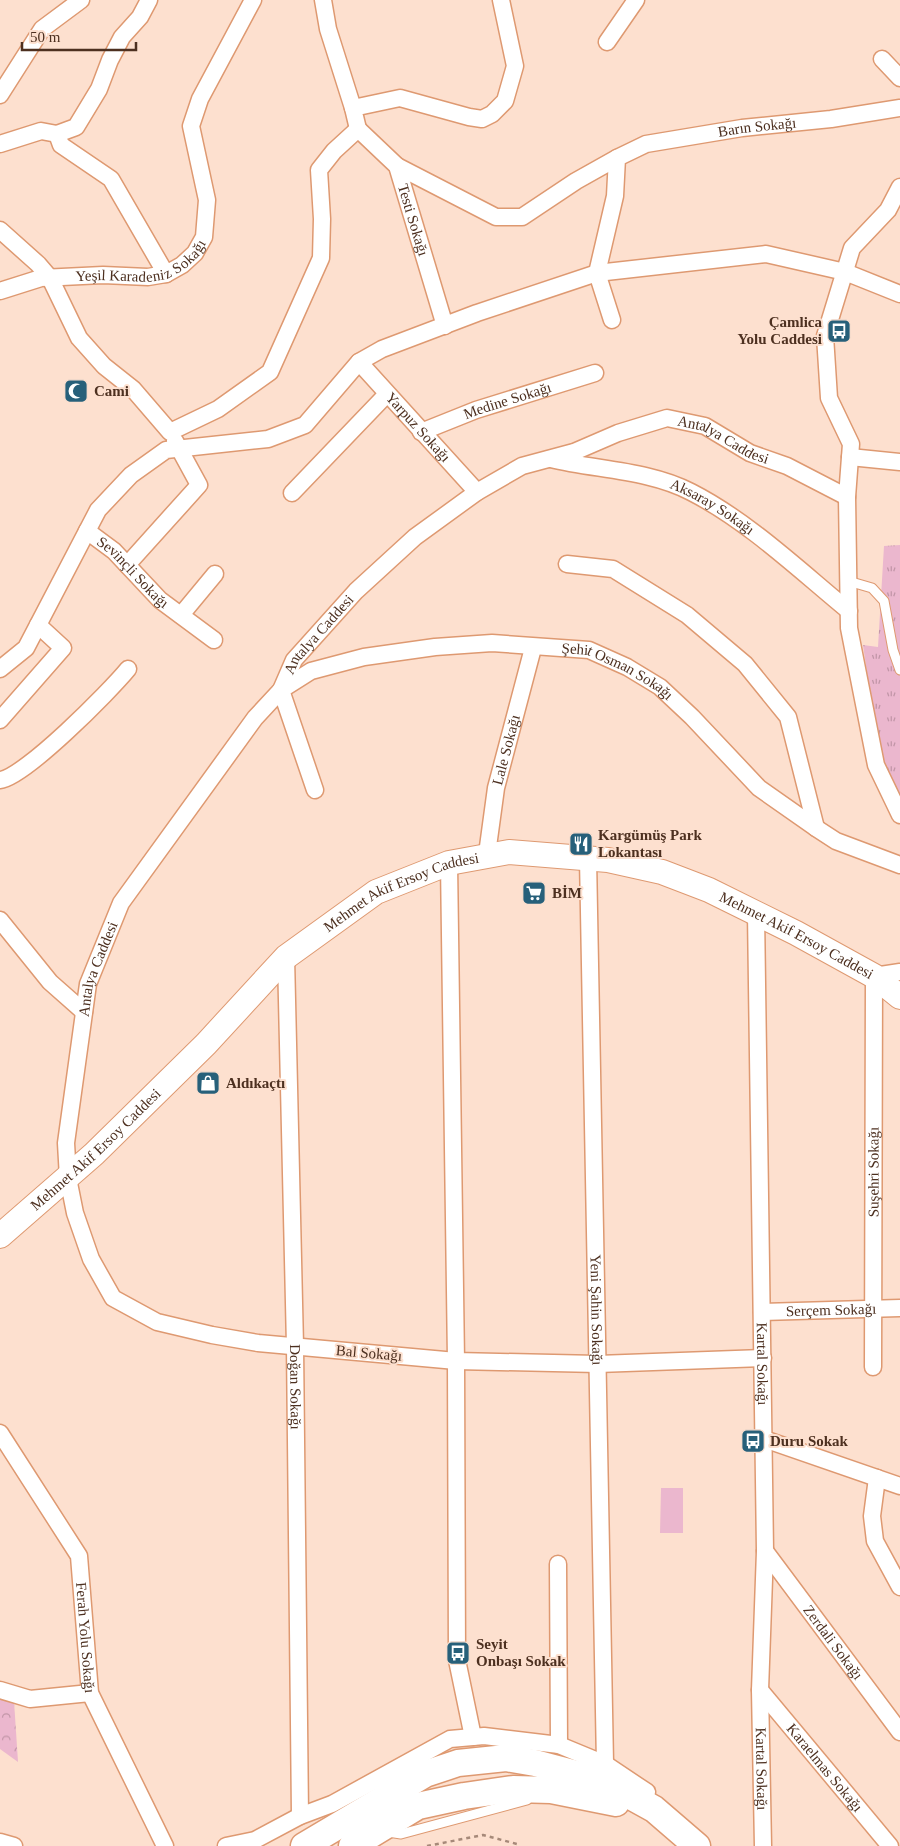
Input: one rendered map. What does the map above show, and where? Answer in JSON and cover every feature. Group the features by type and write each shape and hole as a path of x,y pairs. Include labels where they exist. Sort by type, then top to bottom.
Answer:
{"main road":[{"name":"Mehmet Akif Ersoy Caddesi","path":"0,1236 68,1178 206,1044 286,957 376,892 448,862 508,852 588,858 662,872 710,890 756,913 874,976 899,994"},
{"path":"304,1846 425,1774 458,1763 506,1758 535,1763 595,1780 654,1809 691,1841"},
{"path":"352,1846 418,1806 464,1796 513,1790 564,1792 607,1799 643,1813 691,1841"},
{"path":"346,1846 377,1830"}],"street":[{"path":"0,96 42,28 81,0"},
{"path":"0,144 41,131 58,134 76,127 99,89 110,60 122,37 140,17 149,0"},
{"name":"Yeşil Karadeniz Sokağı","path":"0,291 41,278 103,275 148,277 166,274 195,253 204,237 207,200 191,126 200,99 253,0"},
{"path":"170,432 218,409 270,372 321,258 322,219 319,170 334,151 358,129 328,29 323,0"},
{"path":"353,108 400,98 469,117 482,119 492,114 505,102 515,66 501,0"},
{"path":"606,42 636,0"},
{"path":"882,59 900,78"},
{"name":"Barın Sokağı","path":"396,166 496,217 522,216 576,181 646,144 742,128 831,120 900,108"},
{"name":"Testi Sokağı","path":"358,129 396,166 444,326"},
{"path":"58,134 60,145 111,179 166,274"},
{"path":"612,320 597,273 615,196 617,158"},
{"path":"900,187 888,210 852,248 825,336 829,398 851,444 847,497 849,628 876,765 900,815"},
{"path":"0,230 38,264 50,278 79,338 104,366 133,389 170,432 199,485 127,565"},
{"path":"0,669 26,648 98,510 131,475 166,450 268,439 305,425 359,362 382,349 597,273 766,254 845,272 900,294"},
{"name":"Yarpuz Sokağı","path":"359,362 477,492"},
{"name":"Medine Sokağı","path":"421,432 476,410 595,373"},
{"path":"292,493 387,394"},
{"name":"Antalya Caddesi","path":"68,1178 66,1143 88,984 121,903 255,718 281,690 294,660 356,591 415,537 477,492 522,466 574,452 618,433 666,418 705,426 750,453 787,466 847,497"},
{"path":"850,457 900,462"},
{"name":"Aksaray Sokağı","path":"549,459 579,466 644,475 690,491 759,536 848,611"},
{"name":"Sevinçli Sokağı","path":"87,531 114,551 160,600 214,640"},
{"path":"567,564 613,569 687,615 745,664 788,717 816,828"},
{"name":"Sevinçli Sokağı","path":"181,615 216,574"},
{"path":"0,720 63,648 38,625"},
{"name":"Şehit Osman Sokağı","path":"281,690 311,671 364,657 434,646 492,643 533,648 589,650 628,667 660,687 692,717 759,788 816,828 836,841 900,865"},
{"name":"Lale Sokağı","path":"487,854 496,788 533,648"},
{"path":"0,780 8,780 34,760 111,690 128,669"},
{"path":"281,690 315,790"},
{"name":"Yeni Şahin Sokağı","path":"588,858 605,1764"},
{"path":"448,862 456,1362 457,1660 473,1737"},
{"name":"Kartal Sokağı","path":"756,913 765,1552 760,1690 762,1846"},
{"path":"0,920 50,982 84,1012"},
{"name":"Doğan Sokağı","path":"286,957 295,1346 300,1816"},
{"name":"Suşehri Sokağı","path":"873,1367 874,976"},
{"name":"Bal Sokağı","path":"68,1178 76,1213 91,1258 113,1298 157,1322 212,1335 295,1346 456,1362 598,1364 762,1358"},
{"name":"Serçem Sokağı","path":"762,1312 900,1308"},
{"name":"Ferah Yolu Sokağı","path":"0,1433 78,1556 90,1693 165,1846"},
{"path":"764,1439 900,1486"},
{"path":"877,1478 872,1516 875,1541 900,1587"},
{"name":"Zerdali Sokağı","path":"765,1552 900,1732"},
{"path":"558,1564 559,1745"},
{"path":"0,1690 30,1699 90,1693"},
{"name":"Karaelmas Sokağı","path":"760,1690 891,1846"},
{"path":"226,1846 255,1840 300,1816 332,1804 450,1739 484,1736 559,1745 605,1764 671,1807 691,1841"},
{"path":"891,1846 900,1833"},
{"path":"0,1842 14,1846"}],"lane":[{"path":"848,581 872,588 884,601 892,650 900,670"}],"path":[{"path":"427,1846 483,1835 517,1844 518,1846"}],"green space":[{"path":"900,545 900,806 881,771 863,645 878,647 884,546"},
{"path":"661,1488 683,1488 683,1533 660,1533"},
{"path":"0,1696 14,1701 18,1762 0,1749"}],"place":[{"name":"Çamlica Yolu Caddesi","path":"839,331"},
{"name":"Cami","path":"76,391"},
{"name":"Kargümüş Park Lokantası","path":"581,844"},
{"name":"BİM","path":"534,893"},
{"name":"Aldıkaçtı","path":"208,1083"},
{"name":"Duru Sokak","path":"753,1441"},
{"name":"Seyit Onbaşı Sokak","path":"458,1653"}]}
